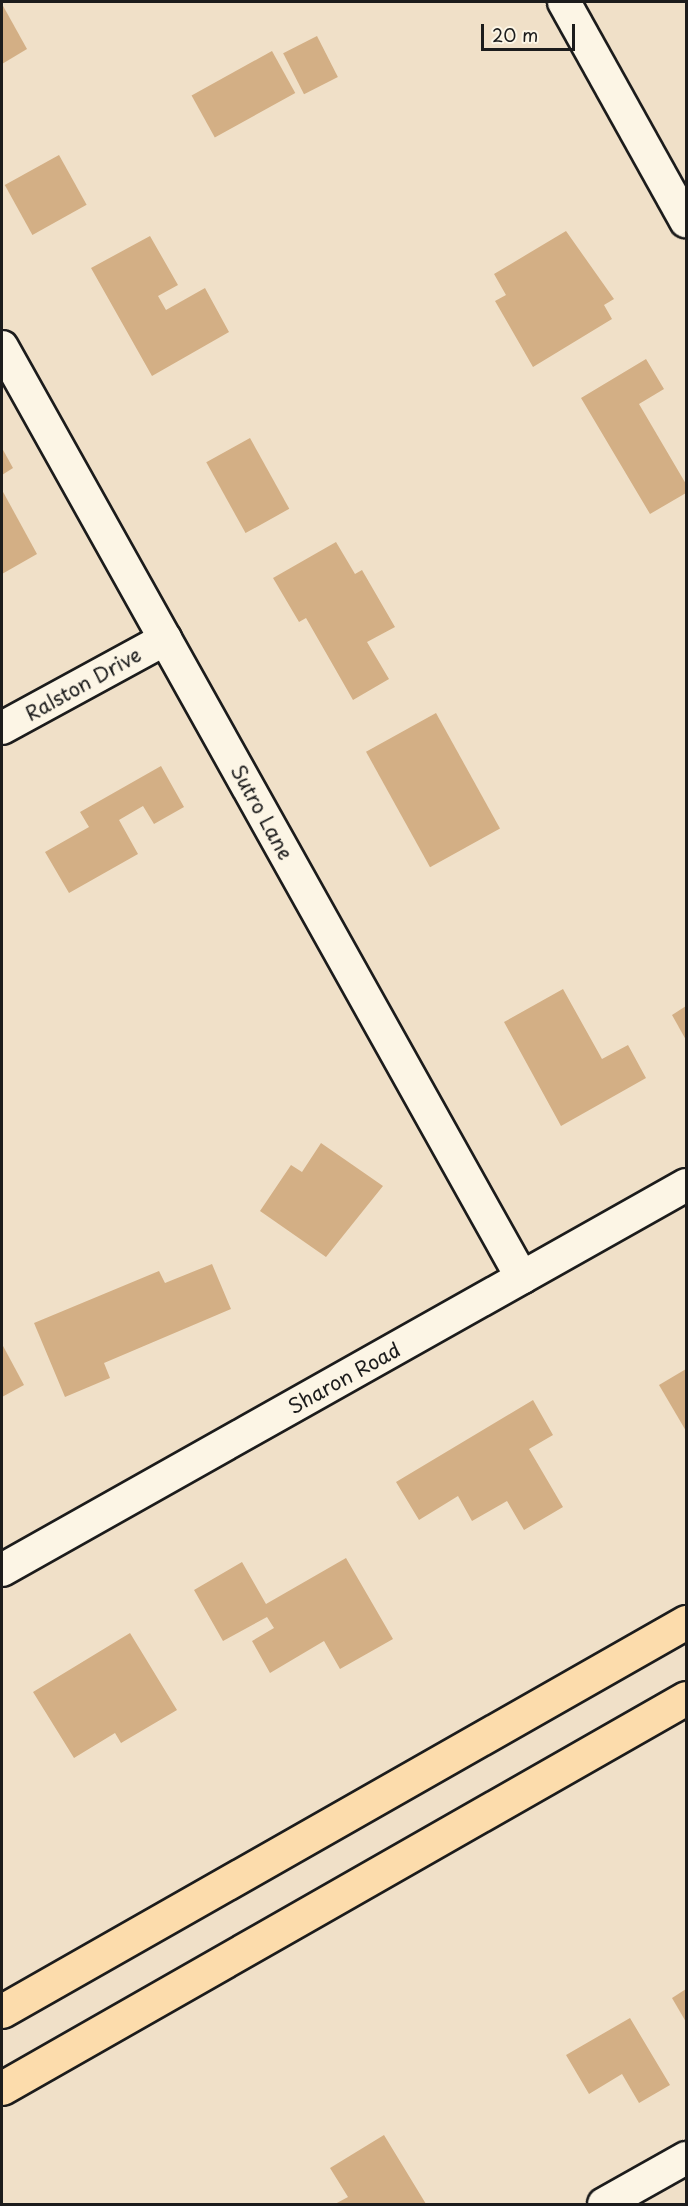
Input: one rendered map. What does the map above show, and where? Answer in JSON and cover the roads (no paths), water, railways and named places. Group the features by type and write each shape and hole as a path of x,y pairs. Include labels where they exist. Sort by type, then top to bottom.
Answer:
{"main road":[{"path":"2,2011 687,1622"},
{"path":"2,2088 687,1698"}],"street":[{"path":"564,2 687,221"},
{"name":"Sutro Lane","path":"2,347 522,1278"},
{"name":"Ralston Drive","path":"2,728 165,639"},
{"name":"Sharon Road","path":"2,1570 687,1185"},
{"path":"604,2205 687,2158"}]}
